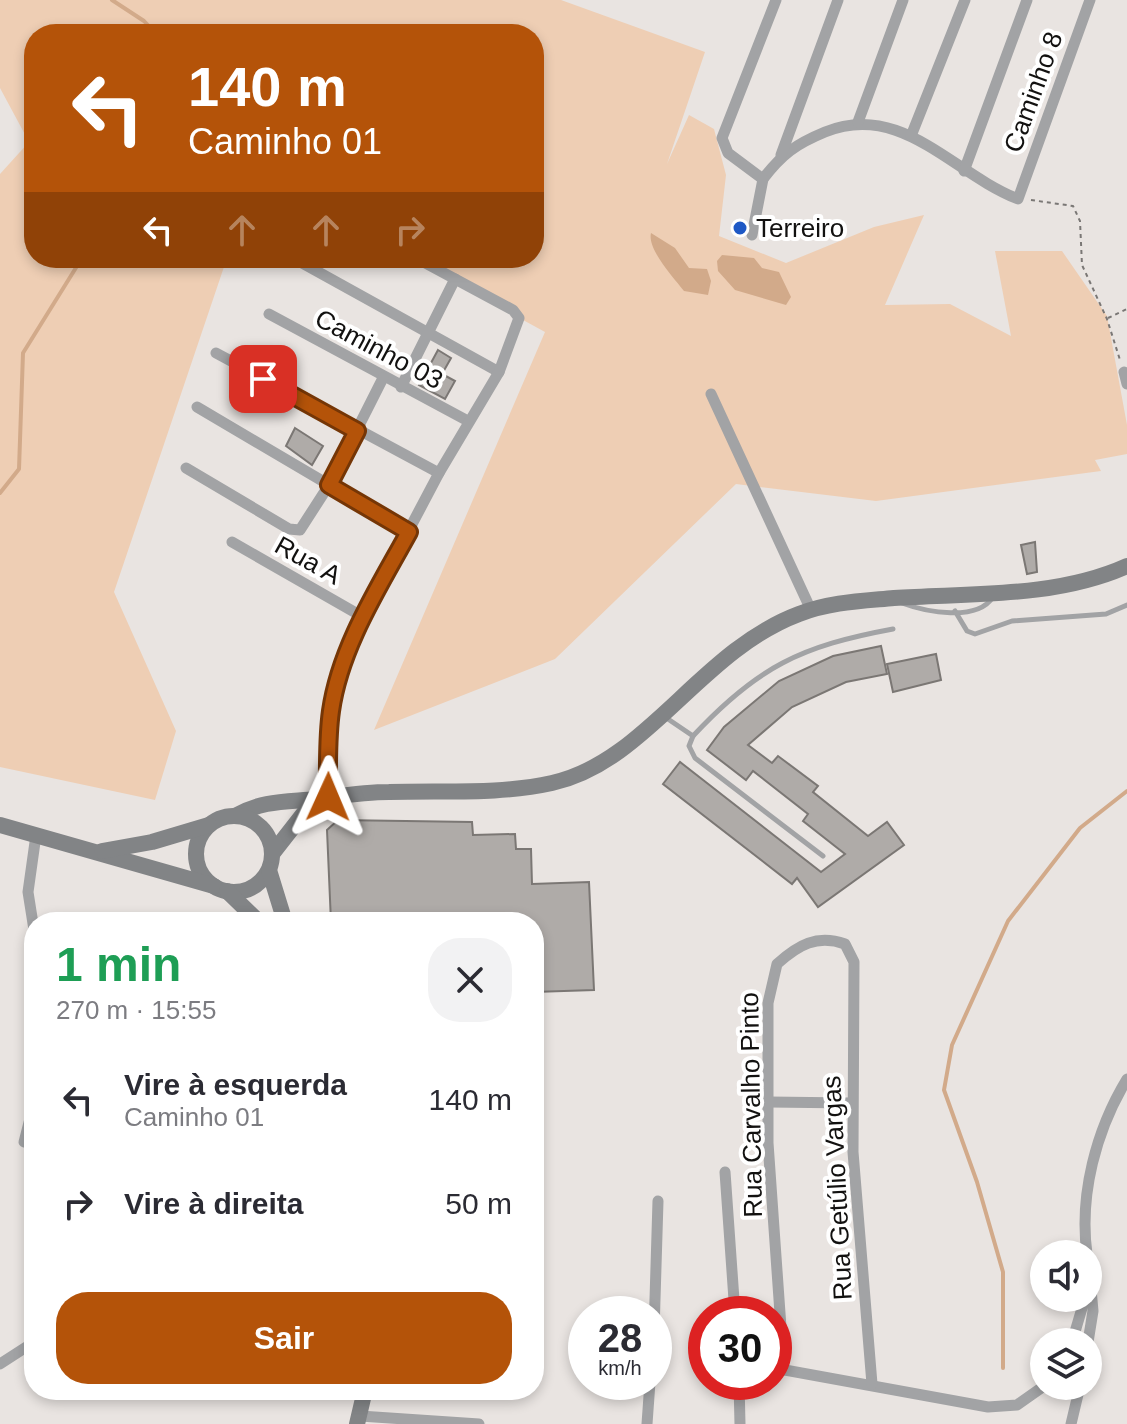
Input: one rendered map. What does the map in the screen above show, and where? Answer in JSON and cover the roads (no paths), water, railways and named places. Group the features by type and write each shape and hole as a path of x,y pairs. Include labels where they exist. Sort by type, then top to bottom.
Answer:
{"main road":[{"path":"97,852 152,842 235,816 273,800 488,791 550,784 603,764 733,650 760,632 811,610 890,599 1075,584 1127,566"},
{"path":"0,825 221,889 251,888 321,798"},
{"path":"235,816 246,817 265,832 282,912"},
{"path":"209,825 200,836 197,864 247,912"},
{"path":"359,1420 363,1400"}],"street":[{"path":"763,179 722,147 722,138 776,0"},
{"path":"752,235 763,179 781,155 838,0"},
{"path":"858,122 903,0"},
{"path":"911,136 965,0"},
{"path":"781,155 813,137 858,122 895,128 964,171 1027,0"},
{"name":"Caminho 8","path":"964,171 1018,199 1090,0"},
{"path":"311,268 499,372"},
{"path":"321,798 331,710 346,658 363,617 439,473 499,372 512,341 517,313 435,268"},
{"path":"401,387 455,279"},
{"name":"Caminho 03","path":"269,314 468,421"},
{"path":"216,353 439,473"},
{"path":"186,468 294,531 305,527 383,378"},
{"path":"711,394 811,610"},
{"path":"197,407 409,532"},
{"name":"Rua A","path":"232,542 363,617"},
{"path":"31,912 28,892 36,835"},
{"name":"Rua Carvalho Pinto","path":"775,1296 768,1143 768,1003 777,964 812,940 832,939 845,944 850,951 854,962 855,989"},
{"name":"Rua Getúlio Vargas","path":"855,989 851,1103 872,1384"},
{"path":"1085,1240 1083,1225 1096,1150 1127,1079"},
{"path":"769,1102 851,1103"},
{"path":"725,1172 734,1296"},
{"path":"655,1296 658,1201"},
{"path":"0,1364 24,1348"},
{"path":"792,1371 1005,1408 1030,1398"},
{"path":"647,1424 649,1400"},
{"path":"739,1400 740,1424"},
{"path":"1071,1424 1077,1400"},
{"path":"359,1420 479,1424"}],"lane":[{"path":"890,599 924,611 982,609 996,591"},
{"path":"955,611 967,631 975,634 1012,621 1106,614 1127,605"},
{"path":"823,856 695,758 689,746 693,736 727,700 758,675 799,653 844,638 893,629"},
{"path":"661,714 693,736"}],"waterway":[{"path":"112,0 147,24"},
{"path":"0,493 19,469 23,353 76,268"},
{"path":"1003,1368 1003,1272 977,1182 944,1090 952,1045 1008,921 1080,828 1127,791"}],"place":[{"name":"Terreiro","path":"740,228"}]}
